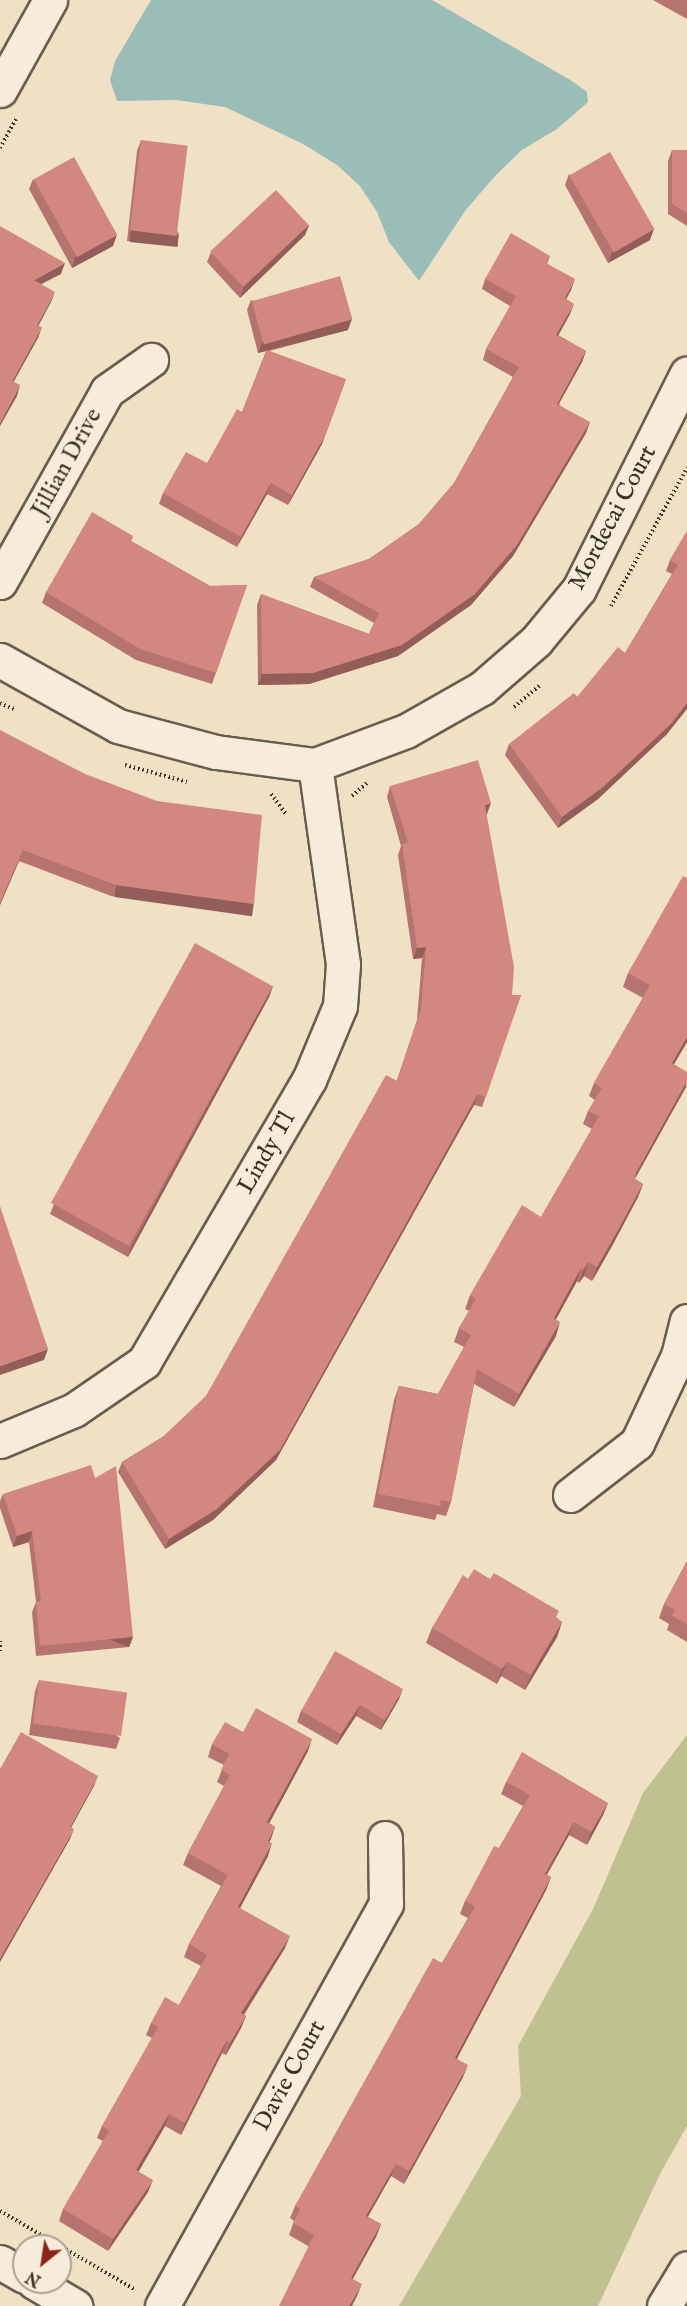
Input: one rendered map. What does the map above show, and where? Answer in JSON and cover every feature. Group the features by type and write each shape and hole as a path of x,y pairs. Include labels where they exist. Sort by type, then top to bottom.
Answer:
{"street":[{"path":"0,90 50,0"},
{"name":"Jillian Drive","path":"0,582 106,391 151,360"},
{"name":"Mordecai Court","path":"0,660 118,726 216,752 315,765 406,731 482,688 536,640 579,589 687,373"},
{"name":"Lindy Tl","path":"0,1441 74,1410 144,1362 309,1080 339,1006 344,964 315,765"},
{"path":"570,1495 637,1443 678,1356 687,1321"},
{"name":"Davie Court","path":"162,2306 386,1904 385,1838"},
{"path":"664,2306 687,2268"},
{"path":"54,2294 75,2306"}],"path":[{"path":"0,703 22,714"},
{"path":"115,762 145,773 197,783"},
{"path":"261,790 268,791 289,819"},
{"path":"0,1641 0,1653"},
{"path":"0,2211 162,2306"}],"green space":[{"path":"687,1735 687,2126 660,2174 598,2306 399,2306 521,2096 518,2046 593,1909 643,1793"}],"water":[{"path":"151,0 432,0 572,81 587,92 588,102 557,129 522,150 495,176 465,211 419,281 389,242 377,212 360,186 337,165 303,144 225,107 176,100 117,101 110,80 115,61"}],"building":[{"path":"141,140 188,146 177,236 130,230"},
{"path":"672,150 687,150 687,213 672,204"},
{"path":"610,152 654,229 614,253 569,176"},
{"path":"74,157 117,235 77,257 34,179"},
{"path":"276,190 309,225 243,286 210,251"},
{"path":"0,226 65,263 34,280 55,292 37,325 42,327 12,381 20,385 0,423"},
{"path":"511,233 550,256 546,263 575,279 565,298 574,304 556,335 586,351 557,404 590,422 517,545 475,594 402,645 313,673 262,674 261,594 369,634 379,613 314,577 369,559 419,524 454,483 519,367 486,349 516,296 485,279"},
{"path":"340,276 352,319 264,345 252,301"},
{"path":"267,350 346,379 326,434 292,495 271,483 241,537 163,493 186,452 207,463 237,409 242,412"},
{"path":"92,512 133,536 131,541 210,586 247,585 216,673 140,649 46,592"},
{"path":"687,531 687,703 671,724 602,788 562,817 509,744 574,693 577,697 618,647 625,653 678,565 670,560"},
{"path":"0,730 85,774 157,801 262,815 254,904 116,885 23,850 0,903"},
{"path":"478,760 491,803 485,805 514,967 512,995 521,995 486,1097 478,1094 280,1450 217,1509 169,1539 122,1462 164,1436 206,1396 386,1075 397,1081 421,1009 426,947 417,948 402,844 408,843 390,786"},
{"path":"683,876 687,878 687,1037 672,1063 687,1072 687,1081 636,1173 635,1179 643,1184 597,1267 588,1262 584,1269 581,1268 554,1318 560,1322 519,1394 477,1369 451,1502 441,1500 440,1506 378,1494 399,1386 438,1394 471,1335 459,1328 476,1299 470,1295 522,1205 541,1217 599,1116 588,1111 602,1088 594,1083 650,985 628,973"},
{"path":"195,943 273,986 129,1246 51,1203"},
{"path":"0,1206 48,1349 0,1366"},
{"path":"91,1465 95,1478 116,1466 133,1637 40,1646 36,1602 41,1601 32,1531 17,1536 3,1494"},
{"path":"687,1561 687,1624 672,1616 675,1610 664,1604"},
{"path":"474,1569 490,1579 494,1573 559,1611 556,1617 562,1622 531,1675 507,1662 502,1669 432,1628 463,1575 468,1579"},
{"path":"335,1651 403,1689 385,1720 360,1705 341,1734 301,1711"},
{"path":"39,1680 127,1692 121,1736 33,1724"},
{"path":"256,1708 312,1739 267,1822 275,1827 268,1841 272,1843 238,1907 290,1936 241,2013 246,2016 230,2043 226,2041 185,2123 169,2114 136,2170 153,2180 113,2239 63,2209 109,2131 102,2126 158,2027 151,2023 165,1997 179,2005 207,1955 189,1944 228,1875 188,1853 230,1775 221,1770 229,1754 212,1744 225,1722 243,1732"},
{"path":"21,1732 98,1776 70,1827 74,1829 0,1958 0,1769"},
{"path":"522,1752 608,1803 591,1832 574,1822 545,1874 551,1877 455,2058 468,2065 409,2171 396,2164 366,2216 381,2224 351,2278 362,2284 349,2306 279,2306 314,2235 293,2223 300,2209 295,2206 433,1958 442,1963 475,1907 465,1901 494,1846 499,1848 530,1795 506,1782"}]}
